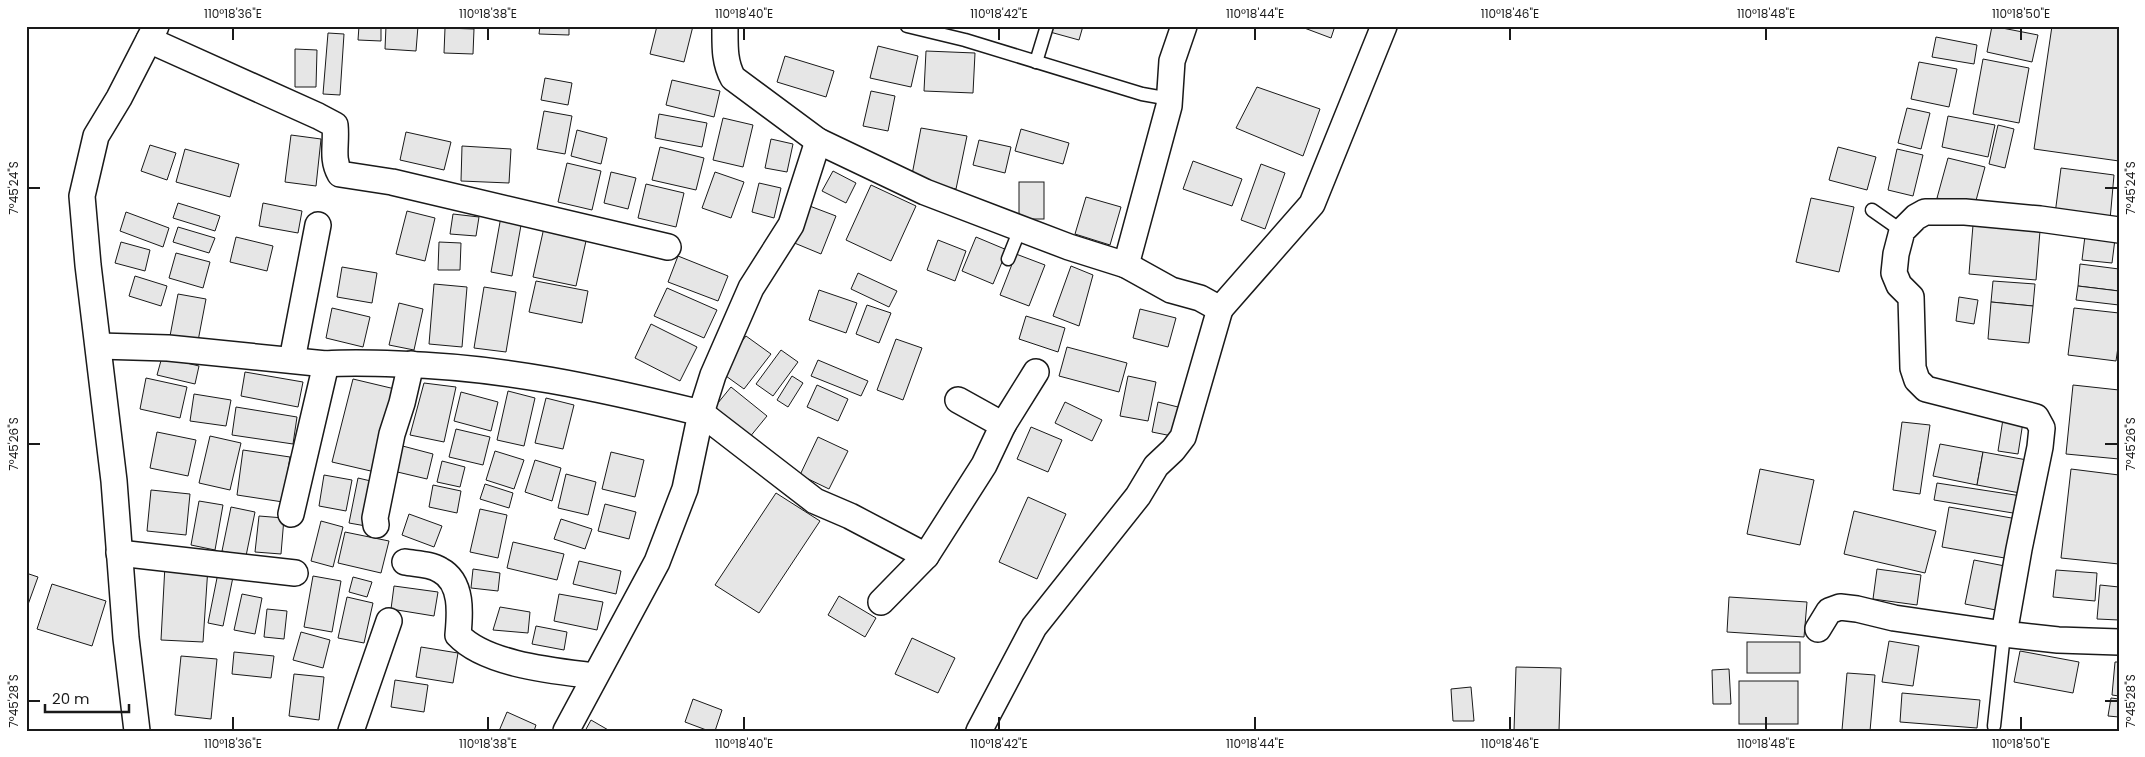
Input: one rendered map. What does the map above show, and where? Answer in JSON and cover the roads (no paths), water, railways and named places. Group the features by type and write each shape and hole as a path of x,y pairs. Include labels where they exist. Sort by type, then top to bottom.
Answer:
{"street":[{"path":"725,26 727,68 733,78 818,141 925,192 1069,248 1126,265 1171,290 1200,298 1220,309"},
{"path":"1126,265 1170,99 1172,61 1184,26"},
{"path":"979,731 1034,627 1138,496 1156,466 1183,437 1220,309 1312,204 1384,26"},
{"path":"137,731 126,638 114,481 88,264 82,196 96,136 119,98 152,33 334,125 334,164 340,174 392,182 668,247"},
{"path":"566,731 657,562 684,489 701,413 713,375 751,288 791,225 818,141"},
{"path":"2004,634 2042,428 2036,417 1926,390 1917,380 1914,368 1911,297 1899,285 1894,273 1896,254 1902,231 1925,212 1965,212 2040,219 2119,230"},
{"path":"292,360 318,225"},
{"path":"99,346 168,348 326,364 346,362 432,364 506,372 597,388 701,413 815,501 850,516 926,556"},
{"path":"291,514 326,364"},
{"path":"376,525 392,434 402,403 411,364"},
{"path":"881,602 926,556 984,465 1003,425 1036,372"},
{"path":"958,400 1003,425"},
{"path":"119,553 296,574"},
{"path":"405,562 439,568 446,574 453,583 459,598 458,635 465,643 476,650 537,668 595,676"},
{"path":"1818,629 1829,611 1840,607 1857,608 1894,618 2004,634 2058,640 2119,642"},
{"path":"351,731 389,620"}],"lane":[{"path":"907,26 965,40 1142,94 1170,99"},
{"path":"1036,62 1047,26"},
{"path":"1872,210 1902,231"},
{"path":"1008,259 1020,228"},
{"path":"1994,726 2004,634"}]}
